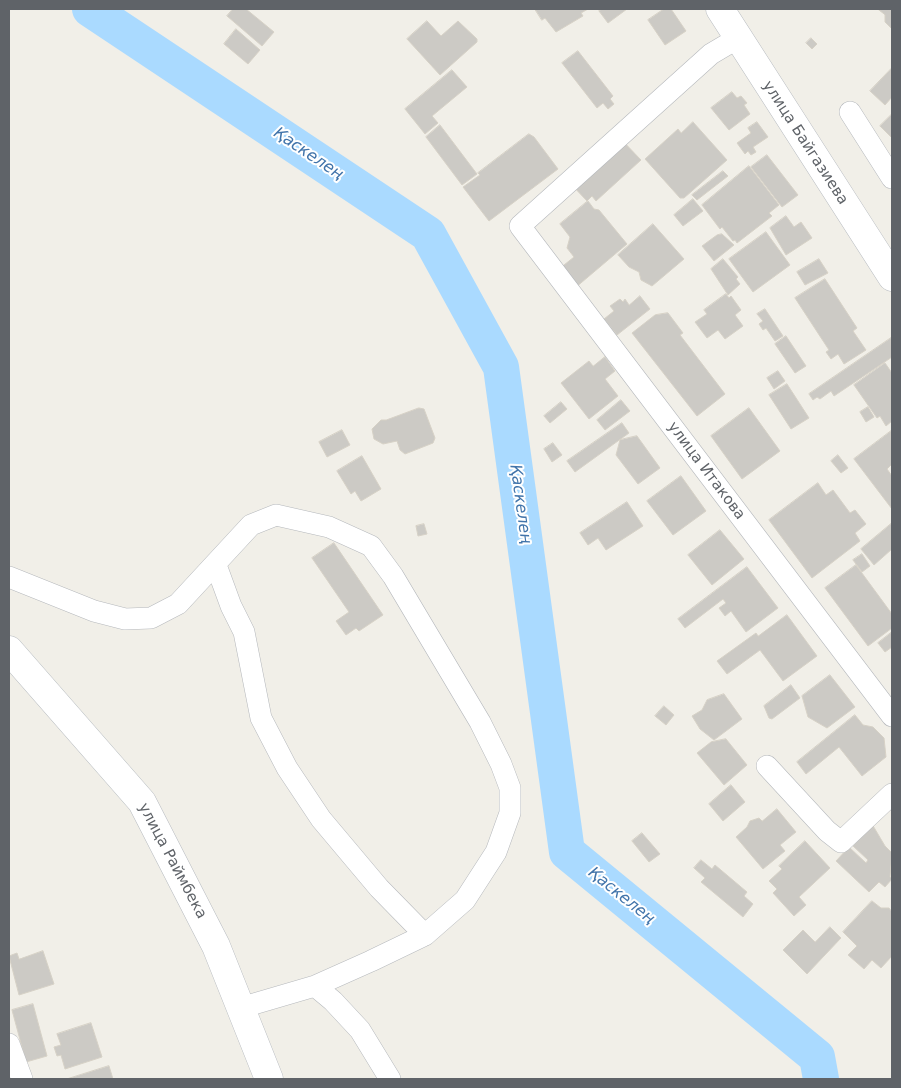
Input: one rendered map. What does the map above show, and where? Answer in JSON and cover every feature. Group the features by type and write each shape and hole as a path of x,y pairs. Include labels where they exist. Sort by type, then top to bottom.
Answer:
{"street":[{"name":"улица Байгазиева","path":"720,9 892,277"},
{"name":"улица Итакова","path":"738,38 711,54 520,226 892,716"},
{"path":"850,112 892,178"},
{"path":"9,577 94,611 124,619 151,618 178,604 251,525 276,515 329,527 371,546 393,576 480,722 501,764 510,788 510,813 496,852 465,900 425,935 315,986 240,1008"},
{"path":"216,565 231,606 244,632 262,718 287,768 321,819 379,888 425,935"},
{"name":"улица Раймбека","path":"9,650 142,802 216,946 269,1079"},
{"path":"767,766 827,831 842,842 892,794"},
{"path":"315,986 333,1000 360,1030 390,1079"},
{"path":"9,1044 22,1079"}],"building":[{"path":"233,9 246,9 274,32 262,46 227,16"},
{"path":"535,9 588,9 581,13 583,16 556,32 545,18 542,20"},
{"path":"602,9 627,9 608,23 599,11"},
{"path":"664,9 671,9 686,31 665,45 648,20"},
{"path":"878,9 892,9 892,29 885,22 885,15"},
{"path":"427,21 441,36 458,21 477,39 477,42 440,75 407,39"},
{"path":"236,29 260,50 248,64 224,44"},
{"path":"811,38 817,44 812,49 806,43"},
{"path":"578,51 613,96 610,99 614,104 608,109 603,103 597,108 562,63"},
{"path":"891,69 892,97 885,105 870,91"},
{"path":"452,70 467,87 432,116 438,123 425,134 405,109"},
{"path":"732,92 737,98 741,96 747,103 744,105 750,114 729,130 711,108"},
{"path":"892,114 892,138 880,126"},
{"path":"693,122 727,160 684,198 680,198 645,159 678,129 681,133"},
{"path":"757,122 768,137 753,147 756,152 751,155 748,151 745,154 737,143 751,133 748,128"},
{"path":"440,125 477,174 462,185 426,137"},
{"path":"529,134 534,137 558,169 489,221 463,187 480,175 478,173"},
{"path":"619,137 641,160 596,201 592,196 587,201 570,183"},
{"path":"767,155 798,195 782,207 751,167"},
{"path":"749,166 779,205 769,213 772,216 737,243 735,240 733,241 722,227 720,229 702,205"},
{"path":"723,171 728,176 697,200 692,195"},
{"path":"693,199 703,211 683,226 674,215"},
{"path":"588,201 594,209 599,210 627,244 575,288 559,269 574,257 567,248 570,237 560,224"},
{"path":"786,216 794,227 801,222 812,238 786,255 770,228"},
{"path":"653,224 684,259 652,286 641,280 639,272 629,267 618,255"},
{"path":"766,232 790,265 753,292 729,259"},
{"path":"722,234 734,245 714,261 702,246 717,235"},
{"path":"723,259 738,277 736,279 740,284 728,295 711,269"},
{"path":"819,259 828,273 805,285 797,272"},
{"path":"825,279 857,328 853,331 866,350 844,364 838,354 831,359 826,352 829,350 795,298"},
{"path":"726,294 729,298 731,296 741,310 735,315 743,326 725,339 718,330 707,338 695,322 707,314 704,310"},
{"path":"640,296 650,309 617,335 604,319 614,311 610,306 620,299 623,302 625,299 629,305"},
{"path":"765,309 783,336 775,341 766,328 763,330 759,324 763,321 757,314"},
{"path":"668,313 683,333 680,335 725,394 697,416 632,333 655,315"},
{"path":"786,336 806,366 795,373 775,344"},
{"path":"891,338 892,357 834,396 831,391 820,399 817,397 813,400 809,394"},
{"path":"605,357 615,371 605,379 618,396 589,419 561,383 589,361 593,366"},
{"path":"885,363 892,373 892,421 886,426 880,416 877,418 854,385"},
{"path":"778,371 785,381 774,389 767,378"},
{"path":"787,384 809,418 791,429 769,395"},
{"path":"621,400 630,411 605,430 597,420"},
{"path":"561,402 567,409 550,423 544,416"},
{"path":"868,407 874,417 866,422 860,412"},
{"path":"419,408 424,409 435,438 433,443 405,454 400,450 397,441 383,444 374,439 372,429 381,420 386,420"},
{"path":"749,408 780,451 742,479 711,436"},
{"path":"622,423 629,433 575,472 567,461"},
{"path":"342,430 350,445 327,457 319,442"},
{"path":"891,431 892,464 887,469 892,476 892,509 854,459"},
{"path":"637,436 660,468 638,484 616,455 620,440"},
{"path":"553,443 562,455 552,462 544,449"},
{"path":"838,455 848,468 841,473 831,461"},
{"path":"362,456 381,489 361,501 355,491 351,494 337,471"},
{"path":"681,476 706,511 673,535 647,501"},
{"path":"818,483 826,495 833,490 850,513 855,510 866,524 855,533 860,541 812,578 769,520"},
{"path":"627,502 643,526 606,550 598,538 588,545 580,533"},
{"path":"892,523 892,549 874,565 861,549"},
{"path":"424,524 427,534 418,536 416,526"},
{"path":"720,530 744,559 712,585 688,555"},
{"path":"334,543 383,615 359,631 356,628 346,635 336,621 349,612 312,558"},
{"path":"862,554 870,566 862,572 853,560"},
{"path":"856,565 892,614 892,628 868,646 825,588"},
{"path":"747,567 778,608 746,632 731,611 725,616 719,608 726,603 723,599 685,628 678,619"},
{"path":"787,615 817,656 783,681 760,650 727,674 717,661 756,633 758,636"},
{"path":"892,632 892,647 885,652 878,643"},
{"path":"830,675 855,707 827,728 808,717 802,696"},
{"path":"791,685 800,698 772,719 769,718 764,706"},
{"path":"724,694 742,719 714,740 700,729 692,716 702,710 707,700"},
{"path":"664,706 674,715 666,725 655,716"},
{"path":"855,715 863,725 873,727 884,738 886,757 862,776 839,747 806,774 797,762"},
{"path":"726,739 747,765 724,785 697,753 711,742"},
{"path":"731,785 745,802 723,821 709,804"},
{"path":"777,809 796,832 780,845 785,851 763,869 736,837 747,827 750,821 759,818 762,821"},
{"path":"872,824 885,846 892,853 890,877 892,879 885,887 879,882 869,892 836,861 849,847 866,863 868,860 853,846"},
{"path":"642,833 660,854 649,862 632,841"},
{"path":"805,841 830,868 799,897 806,905 794,916 773,893 777,889 769,881 782,869 779,866"},
{"path":"701,860 712,869 715,865 747,892 744,896 753,904 743,917 701,882 705,878 694,868"},
{"path":"872,901 881,908 889,908 892,912 892,956 881,968 872,960 864,969 848,955 857,946 843,932"},
{"path":"830,927 841,938 807,974 783,950 803,930 815,942"},
{"path":"43,951 54,984 19,995 9,956 17,953 19,959"},
{"path":"33,1004 47,1056 26,1062 12,1010"},
{"path":"91,1023 102,1057 65,1069 61,1055 57,1056 54,1047 61,1045 57,1034"},
{"path":"109,1066 113,1079 67,1079"}],"waterway":[{"name":"Қаскелең","path":"90,9 428,234 501,367 567,852 817,1057 821,1079"}]}
